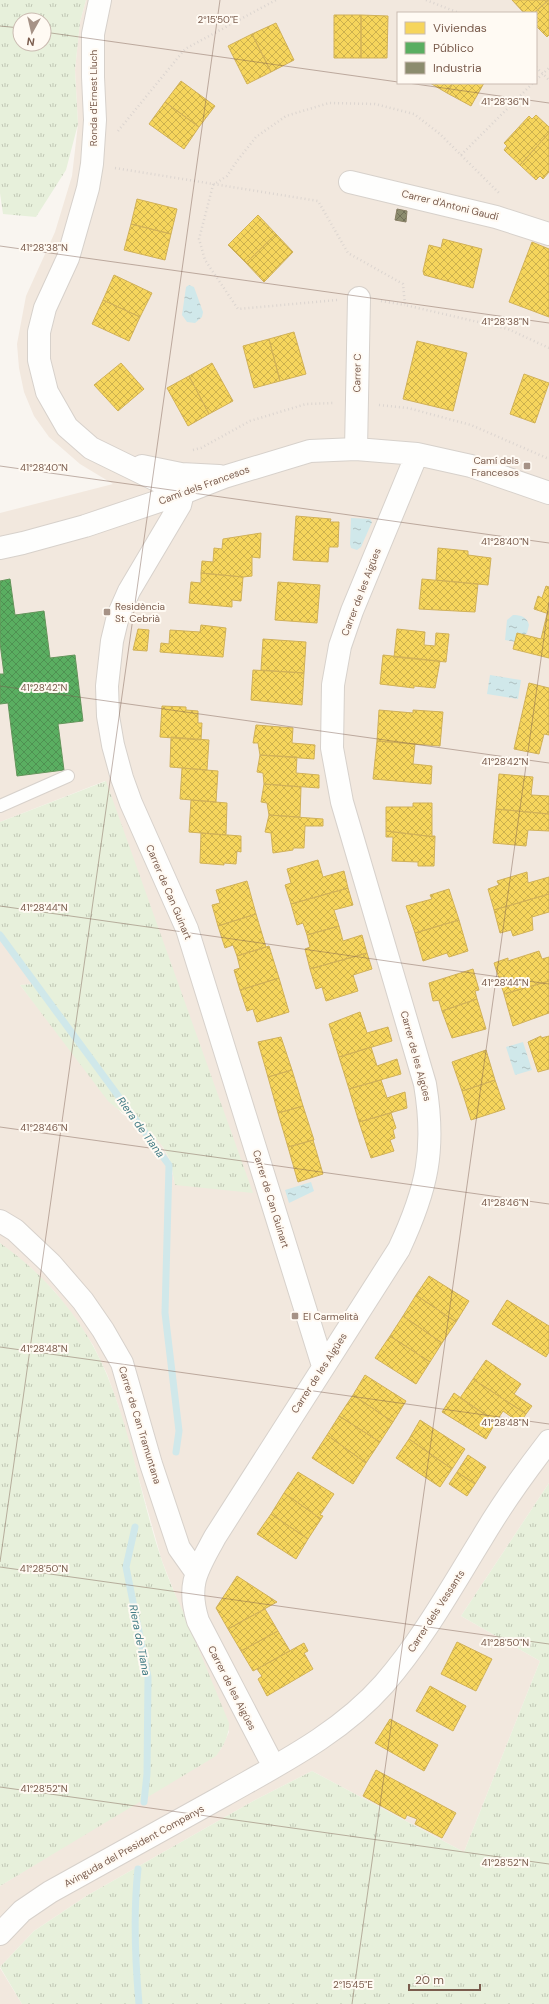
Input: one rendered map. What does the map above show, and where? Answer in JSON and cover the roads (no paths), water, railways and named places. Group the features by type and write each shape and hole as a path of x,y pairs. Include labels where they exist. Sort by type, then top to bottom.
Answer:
{"street":[{"name":"Ronda d'Ernest Lluch","path":"100,0 93,34 95,120 92,164 88,188 68,258 45,308 39,332 39,360 47,392 67,427 91,448 183,493"},
{"name":"Carrer d'Antoni Gaudí","path":"350,182 380,187 496,217 549,234"},
{"name":"Carrer C","path":"356,449 359,298"},
{"name":"Camí dels Francesos","path":"0,548 23,544 85,526 183,493 224,476 310,451 356,449 417,454 471,466 549,493"},
{"name":"Carrer de les Aigües","path":"274,1767 198,1621 192,1594 196,1572 216,1537 323,1366 399,1249 416,1212 426,1178 430,1143 430,1113 425,1084 342,802 332,748 333,685 340,646 352,611 417,454"},
{"name":"Ronda d'Ernest Lluch","path":"121,464 181,474 224,476"},
{"name":"Carrer de Can Guinart","path":"183,493 180,505 129,591 118,616 109,661 107,686 108,716 113,745 122,778 187,930 323,1366"},
{"name":"Carrer de Can Tramuntana","path":"0,1221 15,1230 51,1264 83,1301 103,1330 122,1363 151,1464 179,1548 196,1572"},
{"name":"Carrer dels Vessants","path":"274,1767 335,1728 359,1709 383,1685 412,1650 435,1616 483,1536 549,1441"},
{"name":"Avinguda del President Companys","path":"0,1934 22,1911 50,1892 274,1767"}],"lane":[{"path":"0,806 68,776"}],"water":[{"path":"189,285 194,287 203,312 202,317 195,323 187,322 182,315 186,287"},
{"path":"351,518 370,519 372,522 361,547 357,550 351,548 350,544"},
{"path":"513,615 523,617 527,620 529,625 527,633 515,642 505,640 507,620"},
{"path":"490,675 521,680 518,699 487,694"},
{"path":"523,1042 532,1070 515,1075 506,1047"},
{"path":"311,1182 314,1191 289,1203 285,1190"}],"waterway":[{"name":"Riera de Tiana","path":"0,935 169,1165 165,1313 179,1431 176,1452"},
{"name":"Riera de Tiana","path":"135,1527 126,1567 148,1677 147,1774 144,1802"},
{"name":"Riera de Tiana","path":"138,1869 135,1903 135,1936 139,2004"}],"place":[{"name":"Camí dels Francesos","path":"527,466"},
{"name":"Residència St. Cebrià","path":"107,612"},
{"name":"El Carmelità","path":"295,1316"}]}
